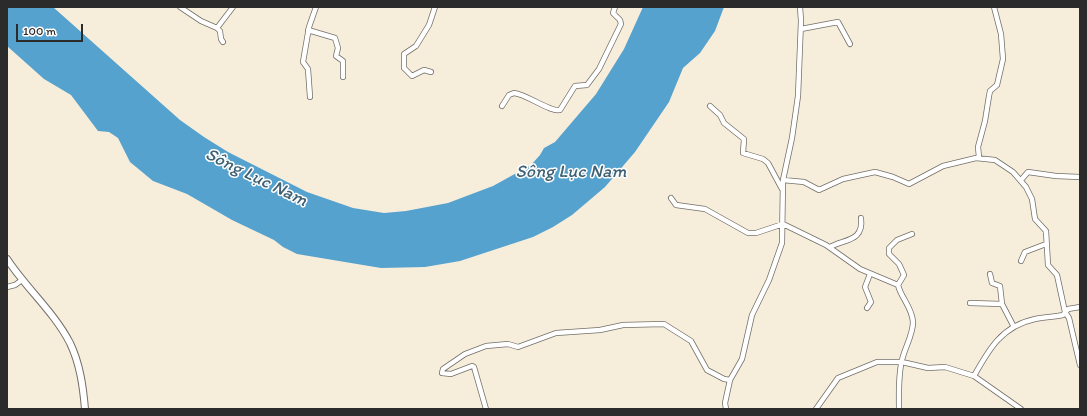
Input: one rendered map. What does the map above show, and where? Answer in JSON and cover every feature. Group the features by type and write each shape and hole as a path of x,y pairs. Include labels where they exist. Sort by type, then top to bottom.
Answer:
{"street":[{"path":"180,7 201,21 217,28 220,31 223,42"},
{"path":"217,28 233,7"},
{"path":"310,97 308,69 303,62 308,30 316,7"},
{"path":"431,72 424,70 412,76 404,68 404,54 416,46 429,25 435,7"},
{"path":"502,106 509,95 514,93 524,95 554,110 560,110 575,86 587,85 599,69 620,24 620,20 613,14 615,7"},
{"path":"726,409 725,403 730,380 742,359 754,309 777,258 782,243 782,180 793,134 798,96 801,29 800,7"},
{"path":"979,157 978,147 985,121 990,91 997,85 1003,59 1000,34 994,7"},
{"path":"801,29 838,22 850,44"},
{"path":"308,30 335,38 338,48 336,56 343,61 343,77"},
{"path":"710,106 720,115 724,123 744,139 742,149 743,153 763,159 768,163 782,189"},
{"path":"782,180 804,182 819,190 843,179 879,173 909,184 943,166 979,157 995,160 1009,169 1021,180 1032,199 1035,219 1046,231 1048,265 1057,275 1065,312 1069,318 1080,365"},
{"path":"1021,180 1028,172 1056,176 1080,177"},
{"path":"671,198 676,205 705,209 748,233 756,233 783,224 830,247 846,260 870,274 898,285"},
{"path":"830,247 851,240 861,227 861,218"},
{"path":"898,285 904,278 904,272 899,264 888,254 889,248 897,240 912,234"},
{"path":"1020,261 1025,252 1046,244"},
{"path":"7,259 54,320 70,344 84,387 85,409"},
{"path":"867,308 871,302 864,287 870,274"},
{"path":"990,274 992,283 1000,286 1002,304 1014,327"},
{"path":"7,287 15,286 22,280"},
{"path":"898,285 900,294 911,311 913,321 912,330 902,362 898,393 899,409"},
{"path":"970,303 1002,304"},
{"path":"974,376 995,340 1014,327 1028,320 1061,316 1070,309 1080,307"},
{"path":"486,409 474,367 472,366 451,374 442,373 443,369 482,346 508,344 518,347 543,336 566,331 600,330 623,325 667,324 691,341 707,370 724,379 730,380"},
{"path":"816,409 833,384 843,375 878,362 902,362 928,368 945,367 974,376 1021,409"}],"water":[{"name":"Sông Lục Nam","path":"7,7 53,7 180,120 228,152 307,192 353,208 384,213 406,211 448,203 493,186 531,165 544,148 555,142 596,94 624,49 643,7 724,7 715,31 700,53 683,68 669,102 635,152 605,187 572,215 533,237 460,261 425,267 381,268 297,254 283,247 274,240 232,220 187,194 153,181 130,162 118,138 109,132 98,131 71,95 44,79 7,46"}]}
